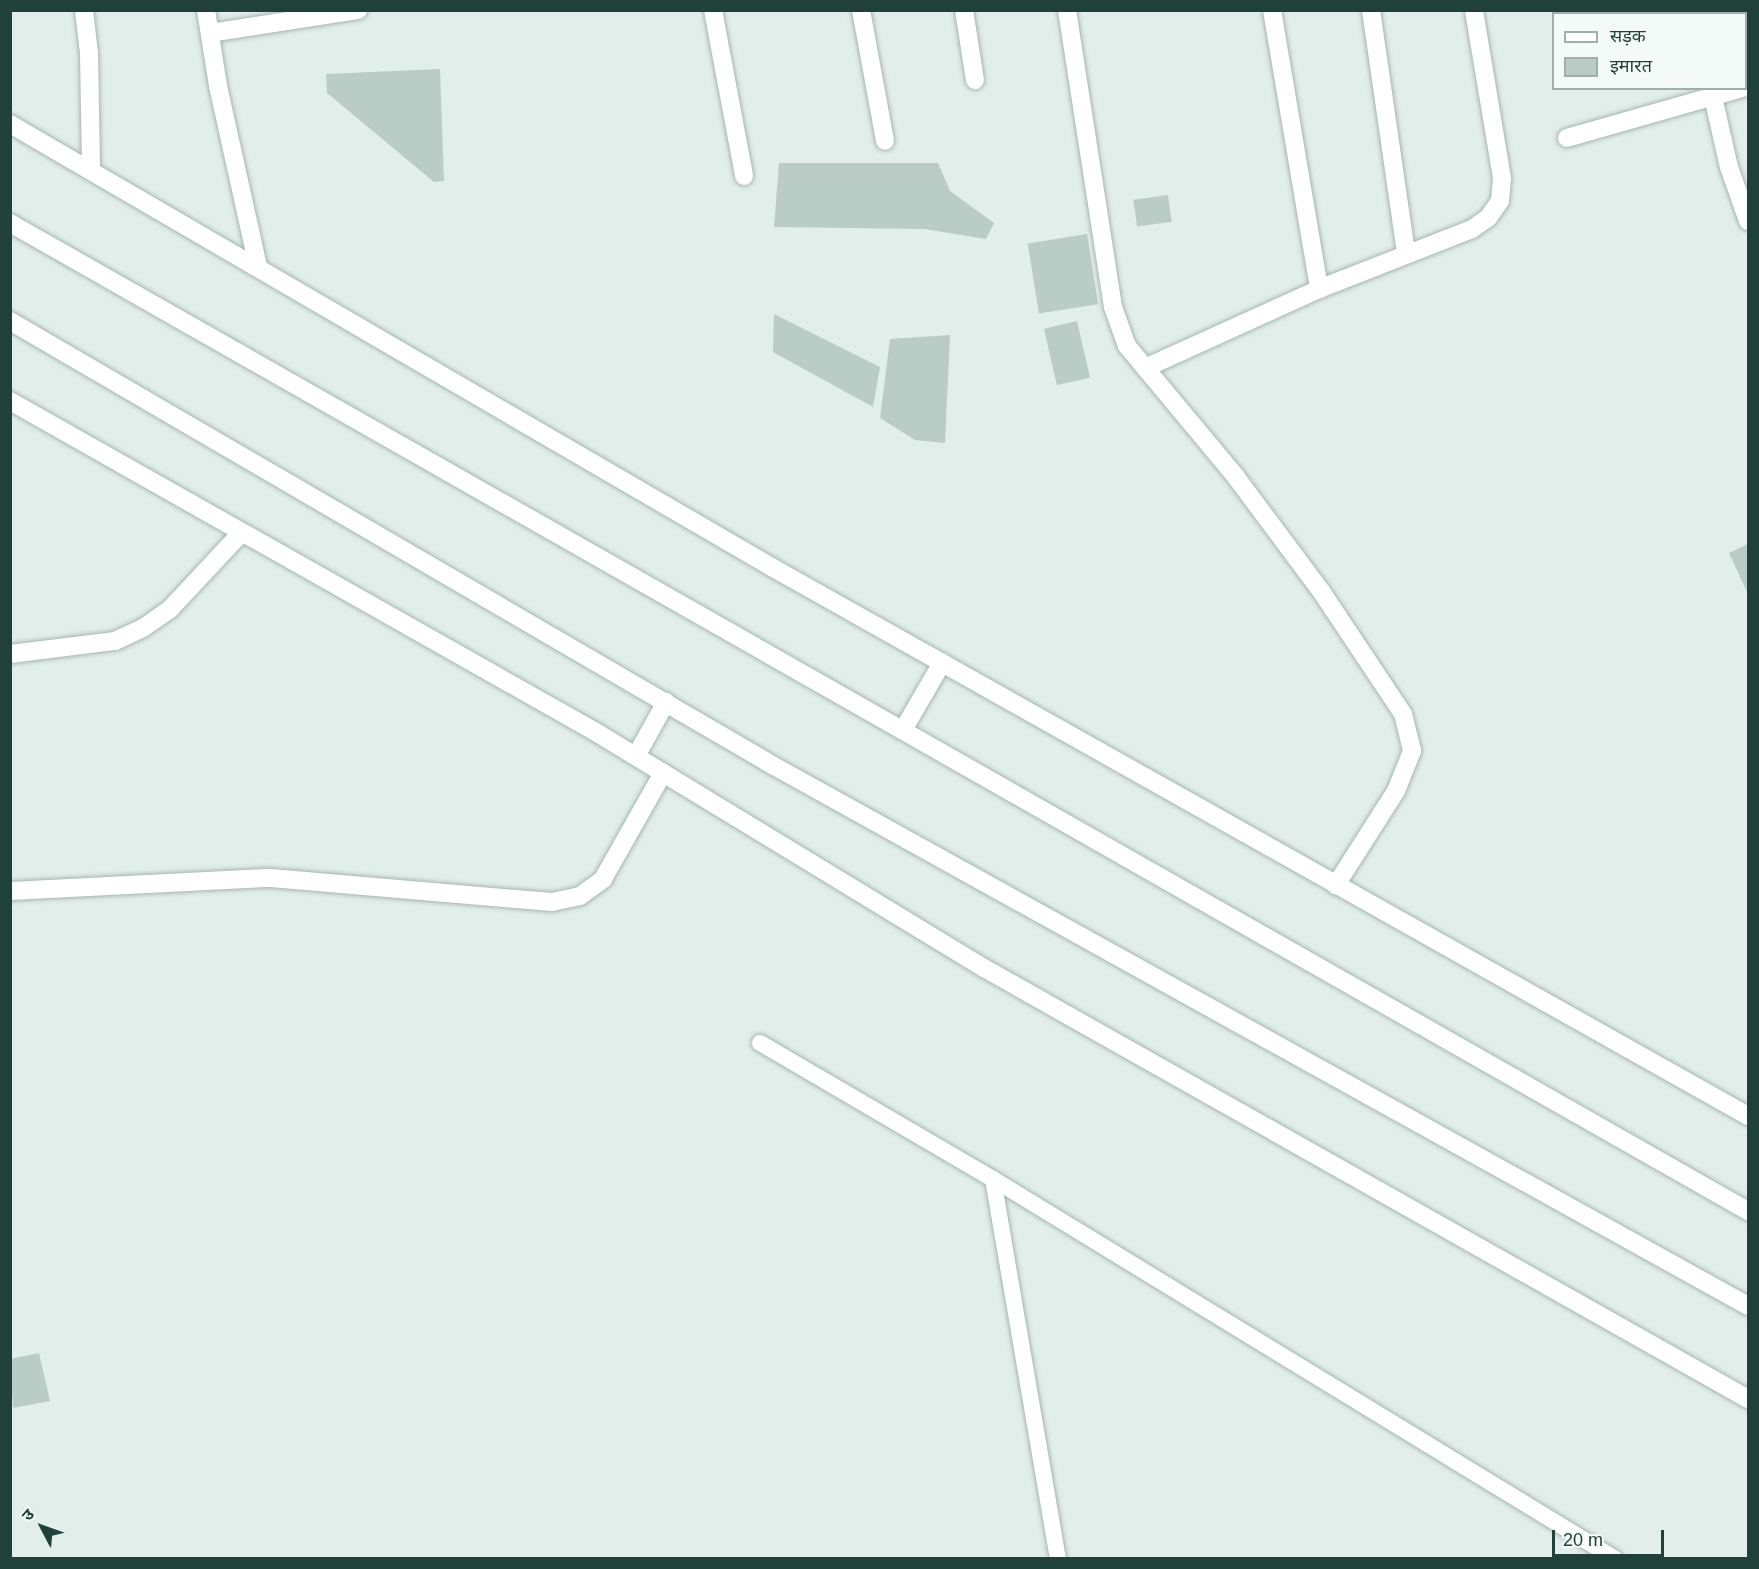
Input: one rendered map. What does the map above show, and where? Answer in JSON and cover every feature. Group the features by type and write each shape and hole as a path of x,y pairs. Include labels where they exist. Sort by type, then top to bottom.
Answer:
{"street":[{"path":"84,10 89,53 91,170"},
{"path":"206,10 258,267"},
{"path":"210,33 358,10"},
{"path":"713,10 744,176"},
{"path":"861,10 885,141"},
{"path":"964,10 975,80"},
{"path":"1067,10 1113,307 1127,345 1236,477 1314,581 1403,714 1412,751 1396,791 1336,885"},
{"path":"1272,10 1318,289"},
{"path":"1371,10 1406,254"},
{"path":"1145,368 1318,289 1473,229 1488,218 1500,201 1502,178 1473,10"},
{"path":"1567,138 1712,93 1732,90"},
{"path":"1712,93 1730,167 1749,221"},
{"path":"10,124 942,663 1749,1116"},
{"path":"10,223 1749,1211"},
{"path":"10,321 666,702 1316,1069 1749,1306"},
{"path":"10,401 636,756 984,968 1749,1399"},
{"path":"10,654 115,641 143,628 170,609 242,533"},
{"path":"903,730 942,663"},
{"path":"636,756 666,702"},
{"path":"10,891 271,878 552,902 580,896 603,879 663,773"}],"lane":[{"path":"760,1043 993,1179 1614,1558"},
{"path":"993,1179 1058,1558"}],"building":[{"path":"440,69 444,181 434,182 327,93 326,74"},
{"path":"779,163 938,163 950,191 994,223 986,239 924,229 774,227"},
{"path":"1168,195 1172,222 1137,227 1133,200"},
{"path":"1087,234 1098,304 1039,314 1028,243"},
{"path":"774,314 880,367 873,407 773,352"},
{"path":"1077,321 1090,378 1057,385 1044,329"},
{"path":"950,335 945,443 915,440 880,418 890,339"},
{"path":"1748,544 1748,594 1729,553"},
{"path":"39,1353 50,1401 13,1408 10,1359"}]}
